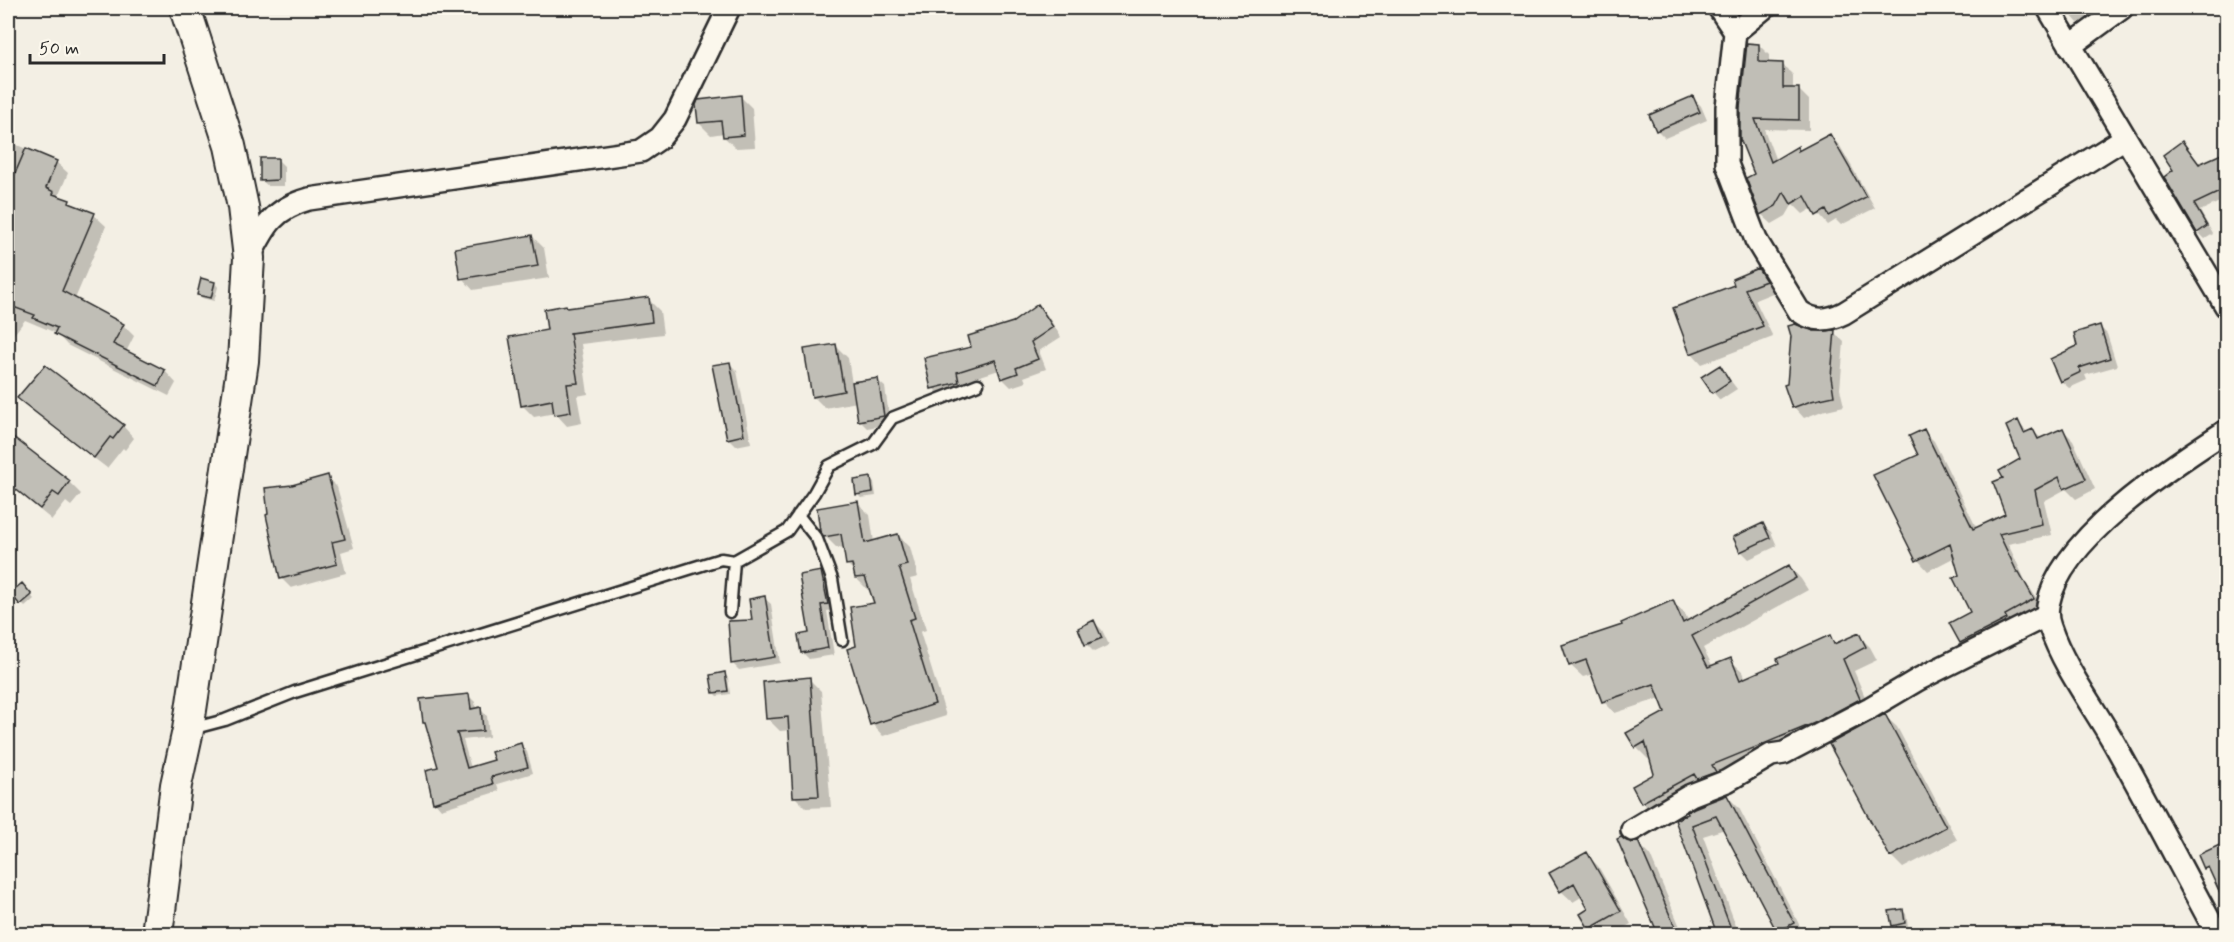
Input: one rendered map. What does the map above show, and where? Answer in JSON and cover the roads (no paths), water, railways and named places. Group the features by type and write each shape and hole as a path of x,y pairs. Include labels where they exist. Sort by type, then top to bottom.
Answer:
{"main road":[{"path":"157,934 176,784 188,730 243,361 249,258 243,207 230,146 185,8"}],"street":[{"path":"249,258 265,226 277,214 293,204 309,199 641,152 660,138 675,119 729,8"},
{"path":"1719,8 1735,32 1727,107 1727,164 1756,240 1799,310 1815,319 1835,317 1845,313 2125,138"},
{"path":"1735,32 1764,8"},
{"path":"2048,8 2226,306"},
{"path":"2070,46 2122,8"},
{"path":"2217,934 2118,749 2064,657 2047,615 2048,603 2057,578 2076,551 2103,523 2154,480 2226,431"},
{"path":"1632,830 1690,795 1727,781 1771,755 1784,753 1870,708 1919,679 2047,615"}],"lane":[{"path":"188,730 225,720 295,692 721,559 734,561 787,531 814,493 829,466 873,444 892,418 978,384"},
{"path":"798,515 817,539 832,579 842,640"},
{"path":"730,612 734,561"}]}
